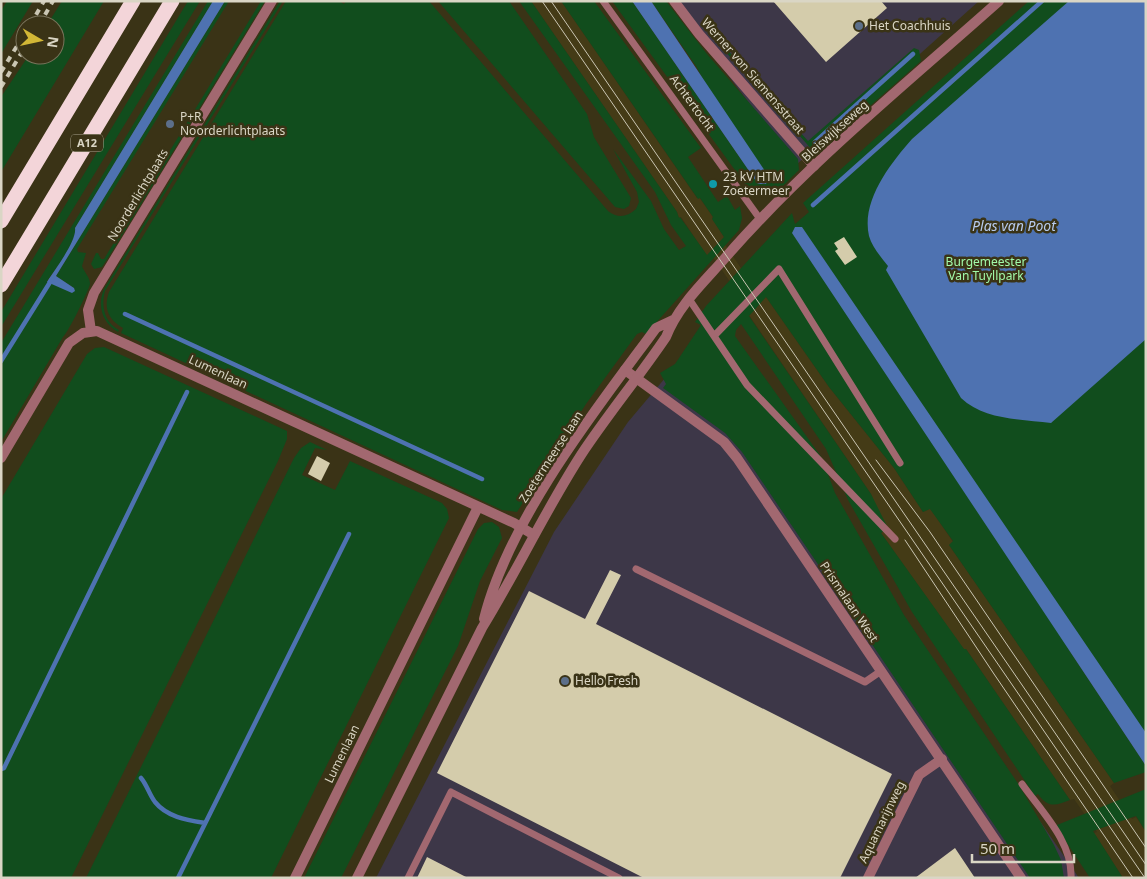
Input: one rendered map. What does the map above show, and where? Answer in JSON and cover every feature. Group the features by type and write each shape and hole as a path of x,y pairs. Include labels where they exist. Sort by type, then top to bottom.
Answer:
{"highway":[{"name":"A12","path":"1,221 133,1"},
{"name":"A12","path":"1,285 172,1"}],"street":[{"name":"Noorderlichtplaats","path":"91,330 88,310 94,293 272,1"},
{"name":"Werner von Siemensstraat","path":"674,1 699,34 814,166"},
{"name":"Bleiswijkseweg","path":"697,290 760,219 814,166 999,1"},
{"name":"Zoetermeerse laan","path":"357,878 482,628 500,599 534,535 581,455 666,337 673,320 697,290"},
{"name":"Zoetermeerse laan","path":"482,628 490,593 520,529 570,449 625,370 656,328 673,320"},
{"path":"1,458 69,343 77,335 91,330"},
{"name":"Lumenlaan","path":"91,330 105,333 534,535"},
{"name":"Prismalaan West","path":"625,370 724,442 942,759 1021,878"},
{"name":"Lumenlaan","path":"295,878 478,507"},
{"name":"Aquamarijnweg","path":"868,878 919,775 942,759"}],"lane":[{"name":"Achtertocht","path":"603,1 760,219"},
{"path":"715,335 779,269 900,463"},
{"path":"689,299 748,385 895,539"},
{"path":"636,568 865,682 881,671"},
{"path":"1022,784 1067,850 1071,866 1071,878"},
{"path":"408,878 452,792 619,878"}],"shaded area":[{"path":"531,1 561,1 697,198 699,197 713,217 724,237 722,240 762,299 766,297 829,387 894,468 923,512 930,508 953,542 949,545 1114,783 1110,786 1132,819 1136,817 1146,832 1146,878 1123,878 1094,833 1097,832 1074,799 1070,800 966,649 964,650 881,533 884,530 871,494 749,315 751,312 710,253 707,256 681,217 679,218 677,212"},
{"path":"672,1 979,1 796,165"},
{"path":"704,332 1079,878 376,878 554,532 628,422"}],"green space":[{"path":"7,1 33,1 25,15 15,15 15,31 1,54 1,11"},
{"path":"62,1 104,1 1,172 1,97 22,65 65,65 65,15 53,15"},
{"path":"188,1 200,1 1,327 1,312"},
{"path":"208,1 213,1 75,228 70,247 47,281 74,288 56,276 225,1 229,1 77,249 78,252 86,253 82,266 89,279 89,288 70,327 1,442 1,343"},
{"path":"261,1 265,1 113,250 102,267 94,269 91,264 96,253 98,253 101,259 104,259"},
{"path":"280,1 283,1 105,291 103,302 105,313 110,323 119,330 118,332 108,324 102,313 101,301 104,289"},
{"path":"286,1 339,1 344,4 346,1 429,1 608,211 619,216 626,215 636,209 639,202 637,192 613,149 651,201 664,229 679,250 686,246 671,225 655,192 519,1 531,1 677,212 679,218 707,255 724,237 712,219 713,217 700,198 698,199 561,1 594,1 701,148 688,157 718,202 727,196 735,210 740,206 742,218 739,230 646,334 642,332 637,334 586,404 517,512 502,510 121,333 123,328 111,318 107,309 109,292"},
{"path":"438,1 509,1 587,114 594,137 631,198 629,206 624,209 615,207"},
{"path":"612,1 632,1 758,184 696,66 651,1 666,1 707,54 798,159 799,170 781,187 770,194 763,195 748,188"},
{"name":"Burgemeester Van Tuyllpark","path":"1029,1 1146,1 1146,752 1067,647 1146,766 1146,772 1114,783 949,545 953,541 930,509 923,512 894,468 829,387 766,297 749,316 871,494 888,528 881,533 964,649 966,649 1070,800 1060,804 1049,804 1038,794 1035,796 912,612 848,500 826,449 741,324 736,330 735,336 822,458 835,493 904,615 1019,785 1054,845 1061,860 1064,878 1030,878 742,452 725,433 663,388 666,384 660,373 675,364 701,325 695,322 706,306 792,213 795,224 809,212 803,203"},
{"path":"710,30 808,141 914,48 919,50 921,61 820,150 811,149 708,32"},
{"path":"104,347 287,431 287,439 278,461 71,878 1,878 1,499 87,354 95,348"},
{"path":"310,442 327,450 315,448 302,475 335,490 350,461 442,503 447,509 449,518 271,878 86,878 294,458 301,448"},
{"path":"492,522 499,527 502,538 480,581 458,646 341,878 304,878 478,529 484,523"},
{"path":"1146,789 1146,832 1136,816 1093,831 1123,878 1090,878 1057,828 1057,825"}],"water":[{"path":"213,1 225,1 56,276 74,288 75,291 72,293 47,282 73,240 75,228"},
{"path":"632,1 651,1 769,177 766,184 758,184"},
{"name":"Plas van Poot","path":"1069,1 1146,1 1146,339 1051,423 991,415 980,411 961,398 886,270 888,266 870,240 868,223 869,210 879,184 912,139"},
{"path":"795,227 802,227 1146,733 1146,766 792,233"}],"building":[{"path":"773,1 881,1 887,8 826,62"},
{"path":"844,237 857,257 845,265 835,251 838,249 834,243"},
{"path":"317,456 330,463 321,481 308,474"},
{"path":"610,570 621,575 596,624 892,774 840,878 644,878 437,773 529,591 585,619"},
{"path":"955,848 975,878 915,878"},
{"path":"427,857 468,878 417,878"}],"waterway":[{"path":"813,205 1042,1"},
{"path":"815,142 913,54"},
{"path":"1,361 52,279"},
{"path":"125,314 482,479"},
{"path":"1,769 4,768 187,392"},
{"path":"178,878 349,534"},
{"path":"141,778 155,802 165,811 184,819 205,823"}],"tram line":[{"path":"542,1 1145,878"},
{"path":"551,1 1146,865"},
{"path":"876,460 930,532 1146,848"},
{"path":"905,540 1133,878"}],"railway":[{"path":"36,15 44,1"},
{"path":"45,15 53,1"},
{"path":"1,72 15,49"},
{"path":"1,87 15,64"}],"place":[{"name":"Het Coachhuis","path":"859,26"},
{"name":"P+R Noorderlichtplaats","path":"170,124"},
{"name":"23 kV HTM Zoetermeer","path":"713,184"},
{"name":"Hello Fresh","path":"565,681"}]}
